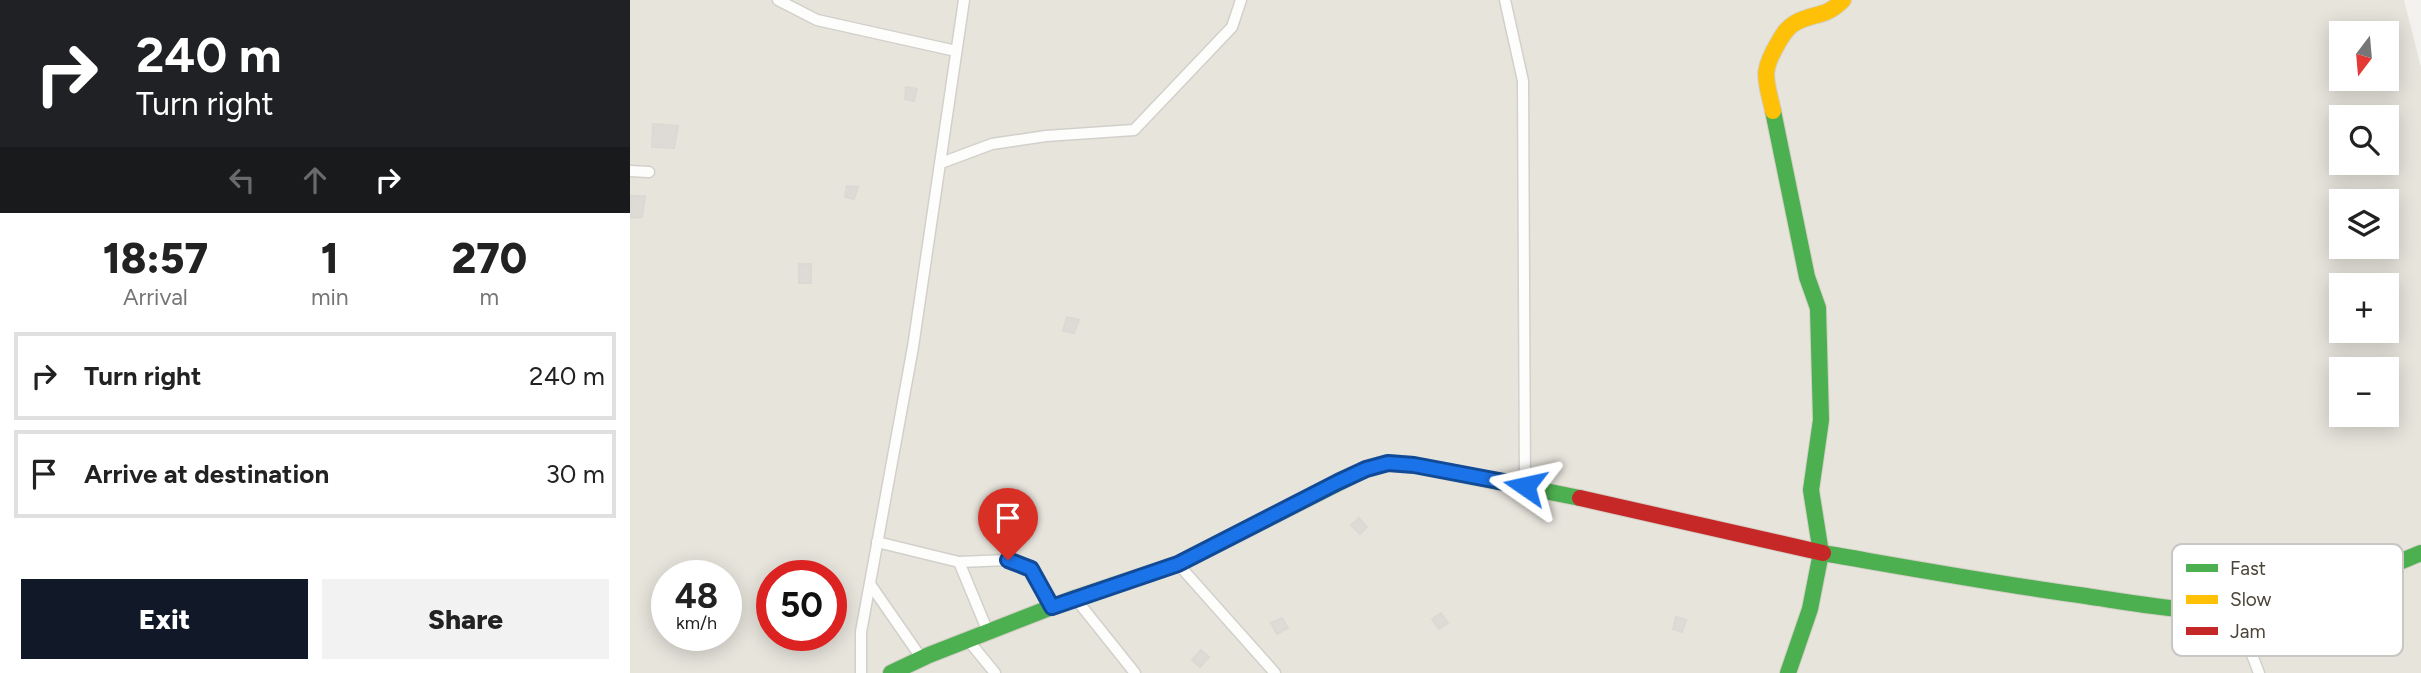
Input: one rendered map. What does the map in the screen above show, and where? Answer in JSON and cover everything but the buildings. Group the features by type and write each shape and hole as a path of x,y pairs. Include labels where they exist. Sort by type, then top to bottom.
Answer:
{"main road":[{"path":"1788,673 1811,609 1821,553 1811,490 1821,420 1818,308 1807,277 1765,74 1767,62 1786,29 1796,22 1832,11 1843,0"},
{"path":"891,673 1075,598 1178,564 1338,482 1366,469 1388,463 1414,465 1525,486 1821,553 2021,587 2172,608"},
{"path":"2403,560 2421,553"}],"street":[{"path":"778,0 817,20 956,51"},
{"path":"861,673 861,632 913,347 964,0"},
{"path":"941,163 992,144 1046,136 1134,130 1232,27 1241,0"},
{"path":"1505,0 1523,81 1525,486"},
{"path":"630,170 649,172"},
{"path":"877,542 959,562 1008,560 1031,569 1052,607"},
{"path":"959,562 988,632"},
{"path":"1178,564 1275,673"},
{"path":"870,584 922,659"},
{"path":"1075,598 1135,673"},
{"path":"968,640 995,673"},
{"path":"2252,656 2259,673"}],"shaded area":[{"path":"630,0 2404,0 2421,67 2421,673 630,673"}],"traffic: fast":[{"path":"1773,111 1807,277 1818,308 1821,420 1811,490 1821,553 1810,609 1788,673"},
{"path":"891,673 929,655 1075,598 1178,564 1366,469 1388,463 1414,465 1580,498"},
{"path":"1823,553 2172,608"},
{"path":"2403,560 2421,553"}],"traffic: slow":[{"path":"1773,111 1766,76 1772,53 1783,34 1795,23 1824,13 1843,0"}],"traffic: jam":[{"path":"1580,498 1823,553"}],"route":[{"path":"1008,560 1031,569 1052,607 1178,564 1338,482 1366,469 1388,463 1414,465 1525,486"}]}
